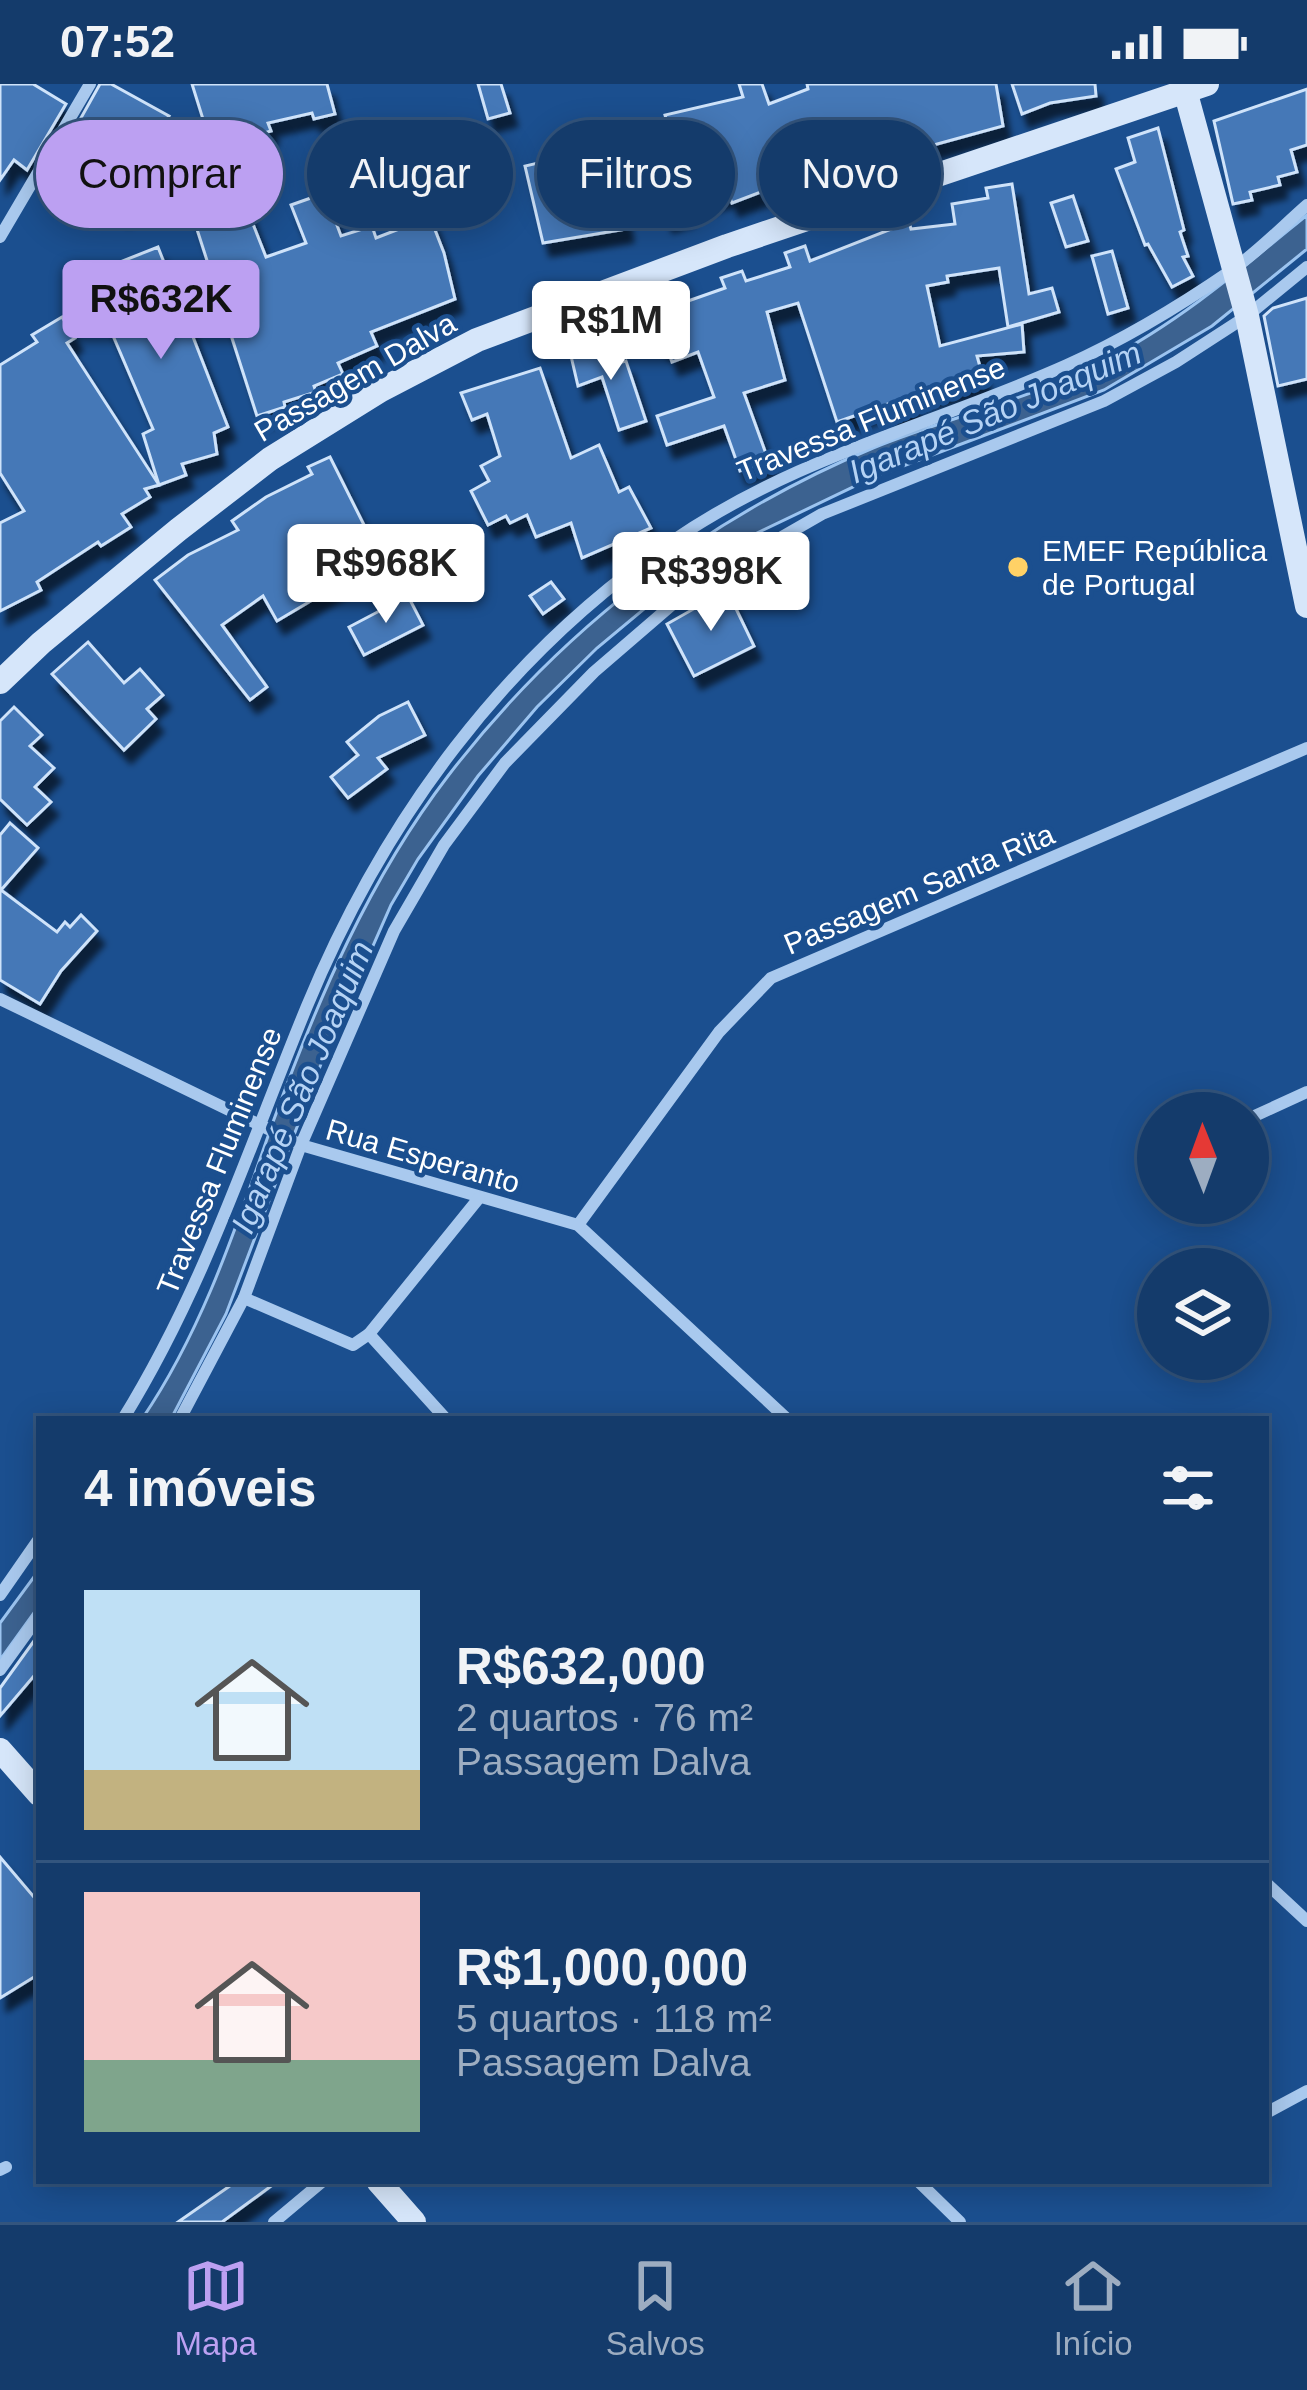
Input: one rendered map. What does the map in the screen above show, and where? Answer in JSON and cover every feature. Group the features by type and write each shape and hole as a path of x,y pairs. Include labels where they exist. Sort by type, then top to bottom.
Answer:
{"street":[{"path":"0,237 90,84"},
{"path":"1196,89 1307,606"},
{"name":"Passagem Dalva","path":"0,682 41,643 270,459 381,390 477,340 728,246 1196,89"},
{"name":"Travessa Fluminense","path":"125,1416 166,1349 204,1270 334,945 393,835 481,712 572,619 640,563 732,502 869,440 1070,364 1235,270 1307,205"},
{"path":"182,1416 244,1298 297,1143 394,931 444,845 506,763 594,672 688,591 822,514 1104,400 1176,362 1307,267"},
{"name":"Passagem Santa Rita","path":"578,1225 719,1033 771,978 1307,748"},
{"name":"Rua Esperanto","path":"0,999 297,1143 578,1225 784,1416"},
{"path":"1269,1110 1307,1092"},
{"path":"244,1298 353,1345 369,1334 479,1198"},
{"path":"369,1334 443,1416"},
{"path":"0,1594 36,1543"},
{"path":"0,1670 36,1620"},
{"path":"0,1750 36,1791"},
{"path":"1269,1886 1307,1922"},
{"path":"1269,2111 1307,2091"},
{"path":"274,2222 319,2184"},
{"path":"381,2184 414,2222"},
{"path":"921,2184 960,2222"}],"water":[{"name":"Igarapé São Joaquim","path":"1307,215 1307,249 1212,326 1104,390 874,477 755,534 662,594 537,707 478,776 391,905 321,1064 226,1314 173,1416 144,1416 201,1312 308,1031 347,942 420,815 491,723 538,673 639,584 751,508 873,448 1046,387 1102,362 1183,313"},
{"path":"36,1574 36,1610 0,1660 0,1623"}],"building":[{"path":"0,84 33,84 66,104 57,120 36,120 36,155 27,170 14,160 0,180"},
{"path":"100,84 111,84 169,116 166,120 80,120"},
{"path":"192,84 327,84 335,114 314,119 312,113 281,120 203,120"},
{"path":"478,84 501,84 510,113 488,119"},
{"path":"739,84 762,84 769,104 808,89 807,84 996,84 1003,126 941,143 941,120 759,120 759,193 735,202 735,120 666,120 665,115 743,97"},
{"path":"1012,84 1095,84 1096,96 1050,103 1022,114"},
{"path":"1307,89 1307,145 1291,150 1297,172 1278,177 1280,185 1250,192 1252,200 1233,204 1214,121"},
{"path":"1158,128 1184,230 1180,232 1188,256 1183,257 1193,276 1172,287 1145,245 1116,169 1135,162 1128,138"},
{"path":"537,163 537,217 525,166"},
{"path":"1012,184 1029,294 1052,288 1059,312 1008,327 999,268 947,276 948,282 927,286 940,346 1022,324 1024,352 977,356 984,381 911,399 915,411 893,418 888,404 837,422 798,303 767,312 785,380 744,393 769,462 740,471 724,426 667,445 657,416 714,397 698,352 672,362 651,314 725,288 721,278 742,271 746,281 790,267 785,253 805,246 810,261 894,228 955,224 952,204 988,198 986,188"},
{"path":"1073,196 1088,241 1066,247 1051,203"},
{"path":"307,199 307,228 338,228 341,236 366,228 373,228 376,238 402,228 434,228 455,299 371,332 377,346 338,363 343,374 314,386 316,392 257,416 197,228 255,228 266,257 306,243 291,205"},
{"path":"539,228 626,228 626,229 543,243"},
{"path":"158,247 228,427 214,433 217,454 182,464 186,475 159,485 143,434 153,429 87,275"},
{"path":"1112,251 1128,308 1108,314 1092,256"},
{"path":"1307,298 1307,379 1278,386 1264,316 1273,308"},
{"path":"62,317 75,338 67,343 159,485 145,489 150,497 122,514 131,527 101,546 98,542 37,582 41,590 0,611 0,523 24,511 0,473 0,365 37,342 32,335"},
{"path":"611,342 618,363 626,361 646,421 619,430 602,377 578,386 571,356"},
{"path":"540,368 571,458 599,445 619,492 629,487 651,528 582,558 571,523 536,537 527,515 510,523 506,516 488,525 471,491 489,481 481,466 500,456 487,414 472,420 461,393"},
{"path":"330,457 379,555 277,621 263,596 222,625 267,687 250,700 155,580 188,555 238,530 232,521 312,474 308,467"},
{"path":"551,582 564,599 543,614 530,596"},
{"path":"727,590 754,646 694,676 667,624"},
{"path":"408,596 423,625 364,655 349,627"},
{"path":"88,642 124,683 140,669 163,695 147,709 156,719 124,750 52,674"},
{"path":"408,702 425,735 378,758 387,769 348,798 331,777 358,755 347,742 379,716"},
{"path":"14,707 42,735 30,746 54,768 35,787 51,802 27,825 0,799 0,721"},
{"path":"10,823 38,848 1,890 57,932 81,915 97,931 61,971 40,1004 0,980 0,835"},
{"path":"36,1638 36,1674 0,1716 0,1688"},
{"path":"0,1857 36,1899 36,1976 0,1998"},
{"path":"233,2184 274,2184 222,2222 178,2222"}],"place":[{"name":"EMEF República de Portugal","path":"1018,567"}]}
